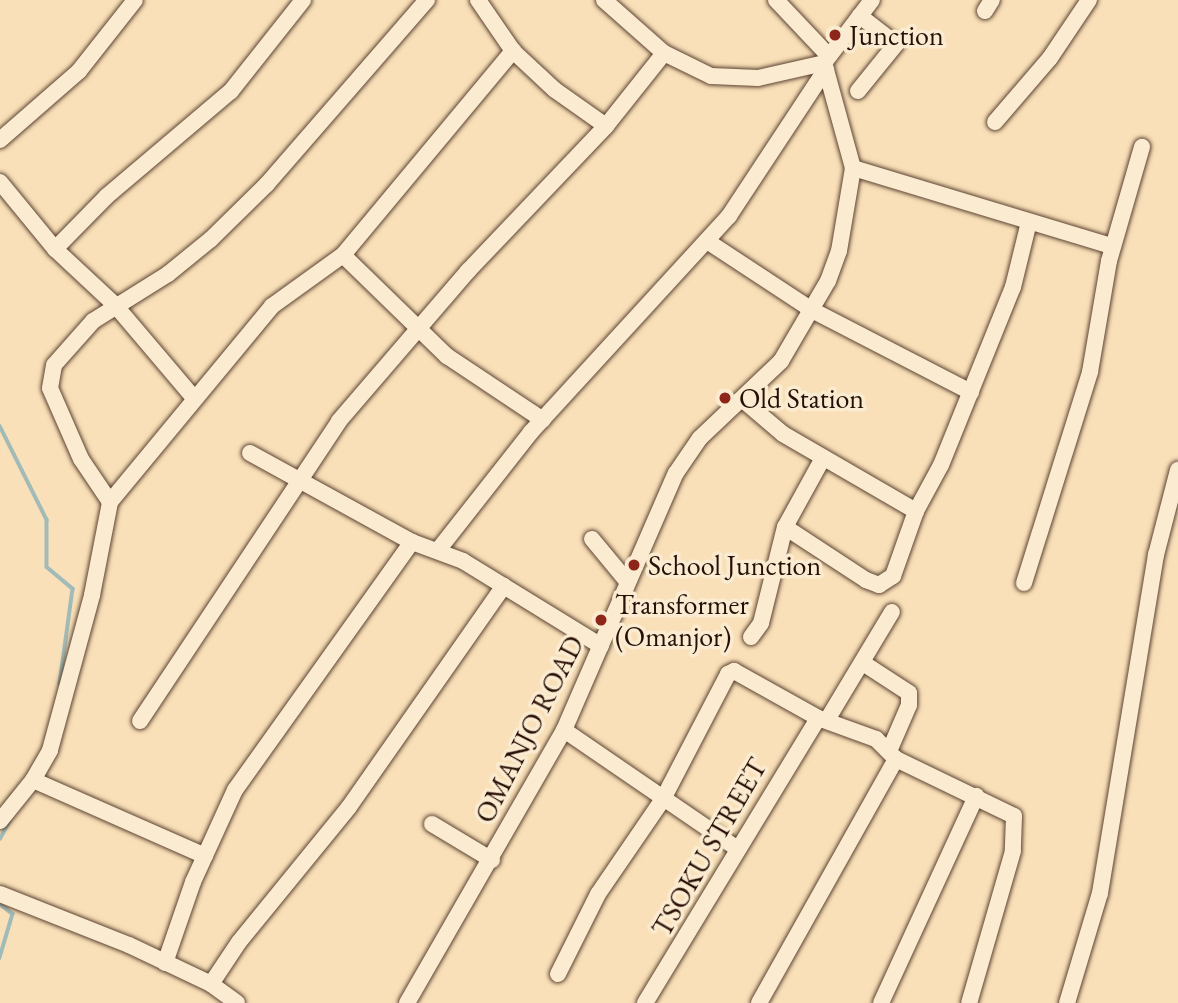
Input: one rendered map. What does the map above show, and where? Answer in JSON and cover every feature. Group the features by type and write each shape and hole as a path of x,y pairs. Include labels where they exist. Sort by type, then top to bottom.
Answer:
{"street":[{"path":"0,140 79,71 135,0"},
{"path":"55,249 107,196 231,91 303,0"},
{"path":"110,502 82,459 49,376 71,343 115,305 168,274 211,239 267,184 427,0"},
{"path":"478,0 513,51 555,90 606,126"},
{"path":"604,0 664,53 710,76 736,80 826,63"},
{"path":"776,0 826,63"},
{"path":"439,549 543,419 729,216 826,63 872,0"},
{"path":"995,122 1050,58 1090,0"},
{"path":"858,91 897,44 860,16"},
{"path":"0,821 33,780 56,729 92,595 110,502 193,397 272,306 343,255 513,51"},
{"path":"140,721 295,482 419,326 606,126 664,53"},
{"name":"OMANJO ROAD","path":"407,1003 492,860 564,730 601,646 626,580 676,473 700,438 781,361 812,310 839,251 853,168 826,63"},
{"path":"1024,583 1090,372 1112,246 1142,147"},
{"path":"853,168 1112,246"},
{"path":"0,182 55,249 115,305 193,397"},
{"path":"785,527 879,585 893,576 916,511 931,487 1013,287 1029,222"},
{"path":"707,241 812,310 971,392"},
{"path":"343,255 474,377 543,419"},
{"path":"743,400 783,434 916,511"},
{"path":"250,453 295,482 334,497 412,542 439,549 601,646"},
{"path":"751,637 761,623 785,527 823,458"},
{"path":"1067,1003 1100,892 1156,555 1178,470"},
{"path":"592,539 626,580"},
{"path":"164,963 205,856 247,772 412,542"},
{"path":"211,984 239,942 349,807 504,586"},
{"name":"TSOKU STREET","path":"645,1003 738,849 863,663 892,612"},
{"path":"758,1003 893,754 909,705 909,693 863,663"},
{"path":"558,974 598,894 663,799 728,674 742,672 823,719 857,730 893,754 1010,811 1016,836 969,1003"},
{"path":"564,730 738,849"},
{"path":"33,780 205,856"},
{"path":"881,1003 976,796"},
{"path":"432,824 492,860"},
{"path":"0,894 211,984 237,1003"}],"waterway":[{"path":"0,426 47,520 47,567 73,589 60,684"},
{"path":"0,839 10,820"},
{"path":"0,904 13,914 0,958"}],"place":[{"name":"Junction","path":"835,35"},
{"name":"Old Station","path":"725,398"},
{"name":"School Junction","path":"634,565"},
{"name":"Transformer (Omanjor)","path":"601,620"}]}
